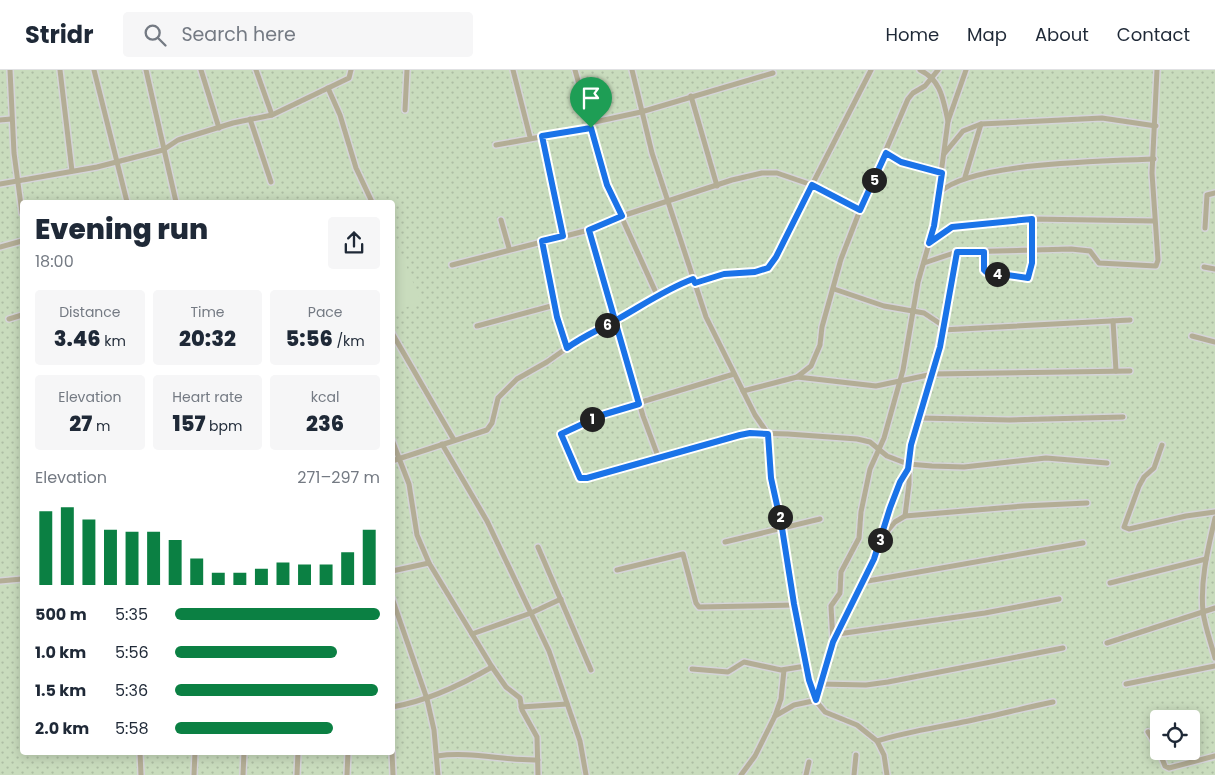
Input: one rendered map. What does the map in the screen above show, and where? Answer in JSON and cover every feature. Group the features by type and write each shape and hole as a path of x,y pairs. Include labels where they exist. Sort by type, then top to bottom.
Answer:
{"street":[{"path":"10,70 11,119 20,200"},
{"path":"60,70 72,172"},
{"path":"94,70 126,200"},
{"path":"146,70 176,200"},
{"path":"201,70 219,128"},
{"path":"256,70 272,115"},
{"path":"0,184 72,172 117,162 163,150 173,142 219,128 272,115 349,78 351,70"},
{"path":"405,110 406,70"},
{"path":"513,70 530,137"},
{"path":"575,70 607,185 657,295"},
{"path":"632,70 641,112 667,202 706,317 743,391 768,434 771,478 782,528 806,666 816,700 825,712 857,725 877,741 884,755 887,775"},
{"path":"395,460 487,430 492,423 496,403 500,395 517,379 581,338 616,320 657,295 694,281 724,274 755,272 768,268 776,257 871,70"},
{"path":"920,70 932,78 942,94 948,121"},
{"path":"743,391 797,377 808,370 814,362 841,259 860,210 908,99 932,78 938,70"},
{"path":"833,642 831,606 840,593 841,572 859,538 861,512 870,469 884,438 905,361 913,311 934,226 948,121 960,92 966,70"},
{"path":"924,263 957,252 1088,250 1098,263 1154,267 1158,260 1152,184 1157,70"},
{"path":"496,145 641,112 773,73"},
{"path":"328,88 340,115 356,168 371,200"},
{"path":"691,96 717,186"},
{"path":"944,154 963,131 981,124 1102,118 1156,126"},
{"path":"0,120 11,119"},
{"path":"250,119 271,182"},
{"path":"965,177 981,124"},
{"path":"542,136 563,236"},
{"path":"886,153 901,162 942,173"},
{"path":"939,192 950,183 965,177 1050,164 1154,159"},
{"path":"452,265 509,248 589,230 622,216 732,180 771,172 812,185 860,210"},
{"path":"1205,228 1207,195 1215,193"},
{"path":"929,243 952,227 1032,219 1154,221"},
{"path":"984,252 984,270 986,272 1025,278 1030,275 1032,219"},
{"path":"501,220 509,248"},
{"path":"589,230 639,404 659,459"},
{"path":"542,241 555,305 567,348"},
{"path":"0,247 20,242"},
{"path":"816,700 833,642 880,541 896,492 908,467 933,374 957,252"},
{"path":"1204,267 1215,269"},
{"path":"834,289 884,306 924,313 942,328 1130,320"},
{"path":"477,326 555,305"},
{"path":"9,319 20,316"},
{"path":"1113,321 1116,371"},
{"path":"1192,336 1215,342"},
{"path":"395,338 454,440"},
{"path":"797,377 871,386 933,374 1130,371"},
{"path":"734,374 602,415 561,434 580,478 608,473 750,433 813,435 857,439 870,442 879,450 908,467 964,467 1046,458 1107,463"},
{"path":"920,418 1010,420 1123,417"},
{"path":"442,444 487,521 549,652 582,748 586,775"},
{"path":"1162,445 1154,468 1138,486 1124,527 1129,529 1186,516 1215,512"},
{"path":"395,447 409,484 417,535 429,563 492,667 506,687 520,698 521,707 537,737 538,775"},
{"path":"905,516 909,484 908,467"},
{"path":"880,541 895,522 905,516 1023,506 1087,503"},
{"path":"1215,518 1206,560 1203,613 1215,658"},
{"path":"725,542 820,519"},
{"path":"862,582 1083,543"},
{"path":"538,547 591,670"},
{"path":"617,570 682,554 696,603 699,607 794,604"},
{"path":"1110,584 1206,560"},
{"path":"395,570 429,563"},
{"path":"0,581 20,579"},
{"path":"472,634 561,599"},
{"path":"838,634 985,613 1059,599"},
{"path":"395,607 427,698 437,756 438,775"},
{"path":"1107,643 1215,608"},
{"path":"820,684 866,685 888,682 1063,648"},
{"path":"692,669 728,672 744,662 784,670 806,666"},
{"path":"1126,684 1215,666"},
{"path":"395,706 427,698 462,684 492,667"},
{"path":"741,775 755,756 775,716 781,698 784,670"},
{"path":"775,716 794,704 816,700"},
{"path":"877,741 916,730 964,722 1053,702"},
{"path":"521,707 567,704"},
{"path":"140,755 141,775"},
{"path":"194,775 195,755"},
{"path":"243,775 244,755"},
{"path":"297,775 298,755"},
{"path":"347,775 348,755"},
{"path":"392,755 392,775"},
{"path":"437,756 476,755 511,760 538,760"},
{"path":"854,775 856,755"},
{"path":"1200,760 1215,756"},
{"path":"1163,760 1165,766 1169,768 1200,760"},
{"path":"806,775 809,762"}],"green space":[{"path":"0,70 1215,70 1215,775 0,775"},
{"path":"395,239 421,301 395,312"}],"route":[{"path":"591,128 542,136 563,236 542,241 557,317 567,348 581,338 616,320 657,295 684,282 693,279 695,283 724,274 755,272 768,268 776,257 812,185 860,210 886,153 898,161 942,173 936,216 929,243 952,227 1032,219 1032,263 1028,278 986,272 984,270 984,252 957,252 944,314 940,347 911,445 908,469 900,482 890,508 874,559 833,642 816,700 809,680 782,528 771,478 768,434 750,433 740,435 608,473 580,478 561,434 615,410 639,404 616,320 611,301 605,280 589,230 622,216 602,171 591,128"}]}
